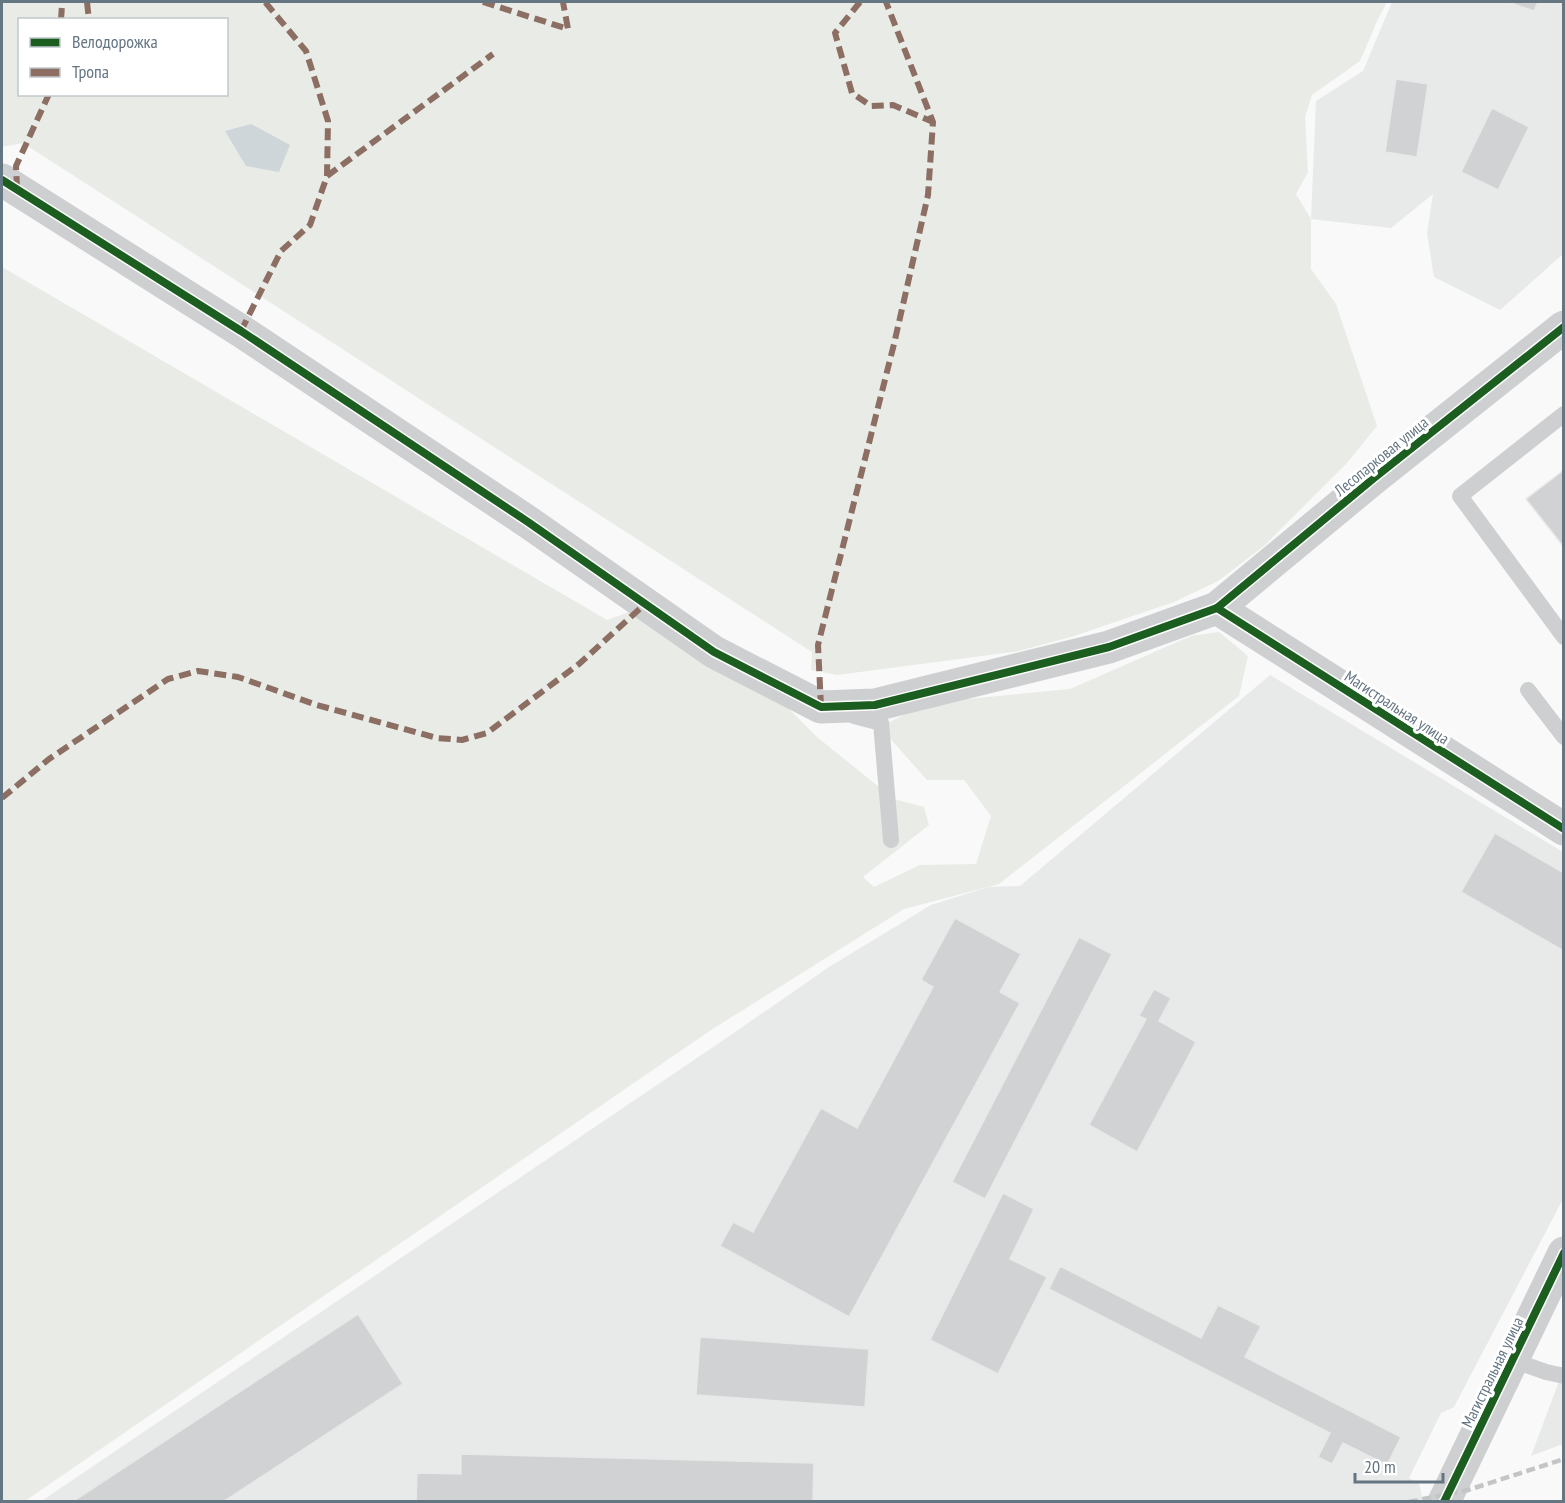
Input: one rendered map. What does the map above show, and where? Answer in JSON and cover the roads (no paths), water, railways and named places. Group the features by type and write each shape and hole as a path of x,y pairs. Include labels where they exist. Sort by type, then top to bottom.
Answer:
{"street":[{"path":"2,180 251,338 528,522 714,652 821,707"},
{"name":"Лесопарковая улица","path":"821,707 875,705 1098,650 1216,608 1563,327"},
{"name":"Магистральная улица","path":"1216,608 1559,819"},
{"name":"Магистральная улица","path":"1444,1502 1563,1253"}],"lane":[{"path":"1563,414 1460,496 1563,637"},
{"path":"1528,690 1563,737"},
{"path":"821,707 881,723 891,840"},
{"path":"1512,1360 1563,1376"}],"railway":[{"path":"1409,1502 1468,1490 1564,1459"}]}
